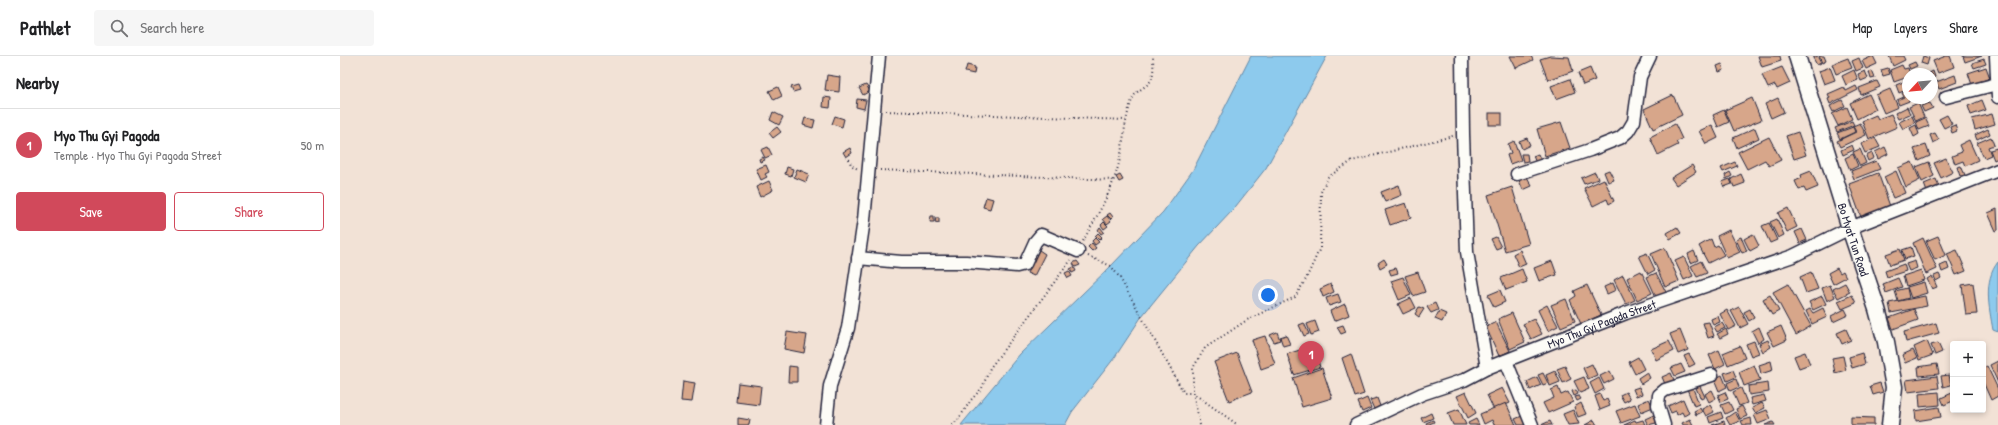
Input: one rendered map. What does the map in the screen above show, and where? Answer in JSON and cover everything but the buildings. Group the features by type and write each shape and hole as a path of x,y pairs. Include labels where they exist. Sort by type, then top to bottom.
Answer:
{"main road":[{"name":"Bo Myat Tun Road","path":"1797,56 1850,228 1877,309 1886,342 1894,387 1890,425"}],"street":[{"path":"826,425 830,386 848,328 869,170 879,56"},
{"path":"1462,56 1463,134 1468,252 1487,368"},
{"path":"1517,174 1590,150 1620,138 1628,131 1634,120 1640,77 1650,56"},
{"path":"1996,56 1998,97"},
{"path":"1946,96 1997,84"},
{"name":"Myo Thu Gyi Pagoda Street","path":"1356,425 1422,394 1464,380 1487,368 1626,313 1794,256 1850,228 1998,170"},
{"path":"858,258 901,262 966,262 1017,266 1025,264 1035,242 1041,235 1078,251"},
{"path":"1506,361 1532,425"},
{"path":"1664,425 1658,405 1659,395 1665,390 1712,375"}],"path":[{"path":"952,425 958,420 971,400 982,388 990,368 1078,251 1103,206 1114,180 1122,151 1126,120 1132,98 1150,82 1153,74 1153,56"},
{"path":"874,110 1126,120"},
{"path":"1200,425 1193,393 1193,368 1205,348 1247,320 1296,297 1306,280 1320,248 1321,192 1328,178 1352,161 1402,147 1463,134"},
{"path":"849,159 854,169 1114,180"},
{"path":"1078,251 1111,266 1129,293 1184,393 1193,393 1238,425"}],"water":[{"path":"1251,56 1327,56 1266,168 1232,211 1199,246 1142,316 1115,357 1072,412 1065,425 961,425 1020,354 1111,266 1163,212 1193,170"},
{"path":"1998,262 1998,332 1993,330 1988,294 1990,277"}],"place":[{"name":"Myo Thu Gyi Pagoda","path":"1311,374"}]}
